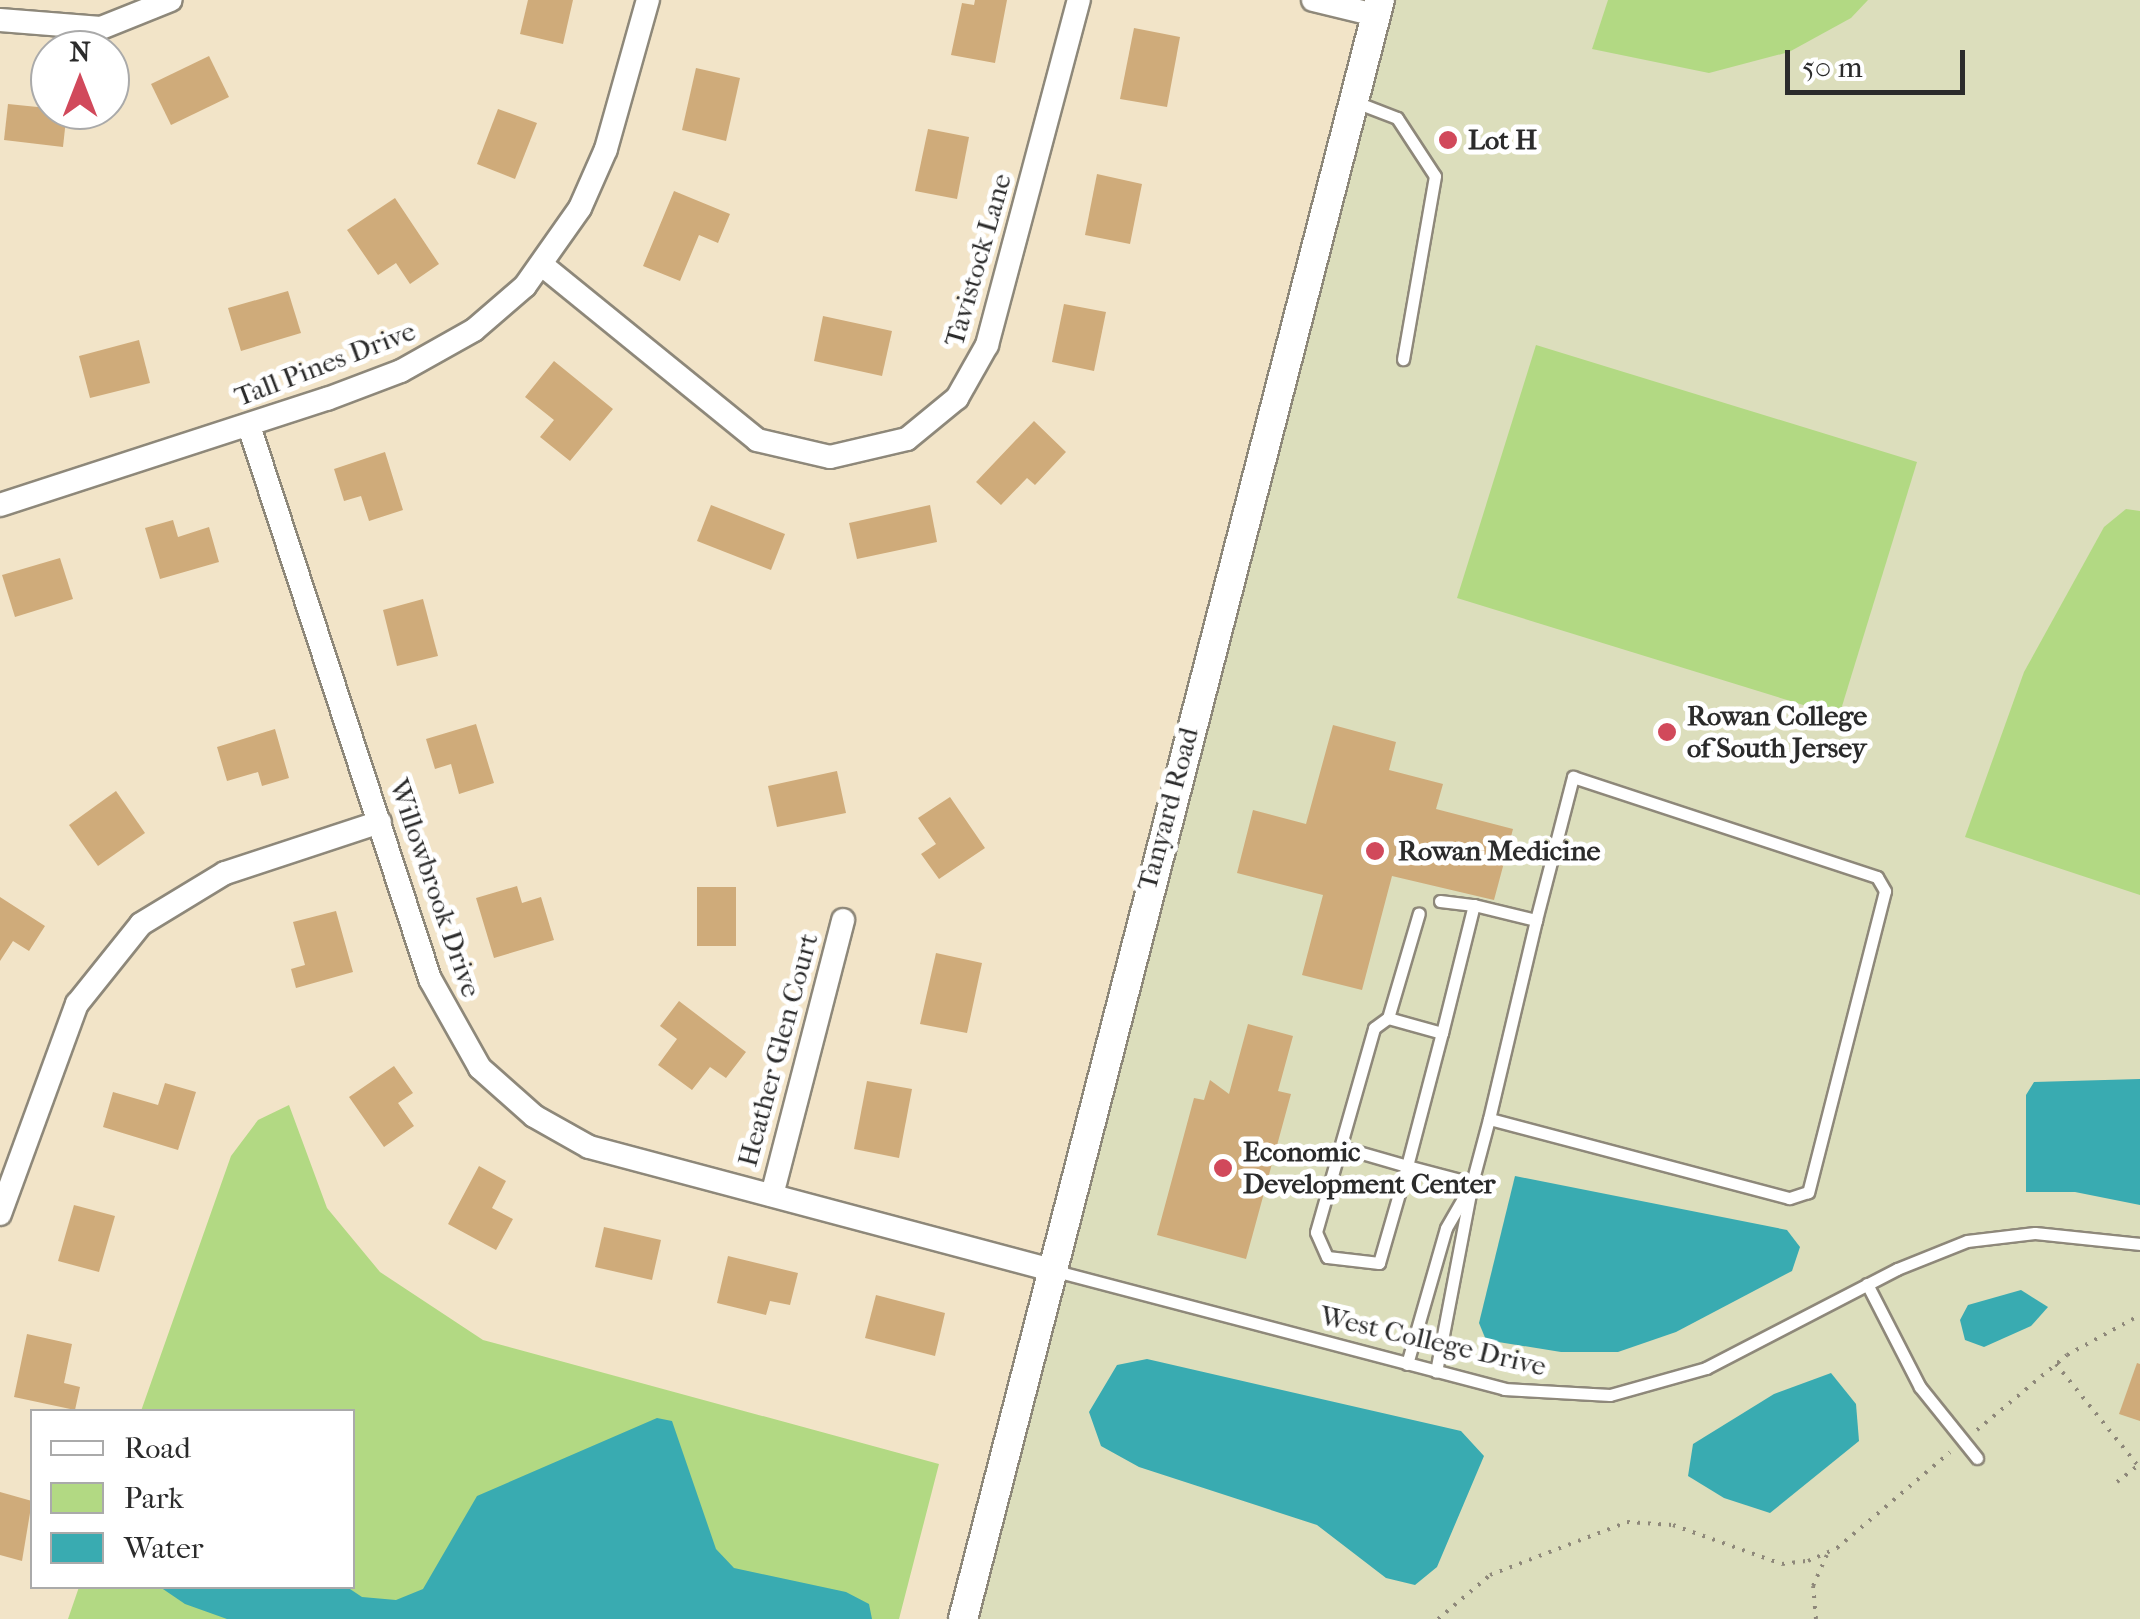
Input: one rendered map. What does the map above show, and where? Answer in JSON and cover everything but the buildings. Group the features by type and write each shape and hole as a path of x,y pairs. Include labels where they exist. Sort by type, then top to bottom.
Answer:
{"street":[{"path":"0,20 100,28 171,0"},
{"name":"Tall Pines Drive","path":"0,505 250,426 440,352 503,307 542,265 595,180 648,0"},
{"name":"Tavistock Lane","path":"542,265 757,440 830,457 907,439 957,398 987,345 1078,0"},
{"path":"1314,0 1377,8"},
{"name":"Tanyard Road","path":"963,1619 1048,1268 1377,8"},
{"name":"Willowbrook Drive","path":"250,426 442,1007 467,1051 501,1087 552,1129 589,1148 1048,1268"},
{"path":"0,1214 77,1004 142,924 225,872 380,822"},
{"name":"Heather Glen Court","path":"772,1195 843,920"}],"lane":[{"path":"1353,101 1397,118 1436,176 1403,358"},
{"path":"1436,1372 1472,1184 1572,777 1876,877 1885,892 1808,1192 1789,1198 1489,1119"},
{"path":"1440,900 1536,920"},
{"path":"1419,913 1388,1018 1374,1028 1316,1232 1328,1256 1379,1263 1474,905"},
{"path":"1388,1018 1442,1033"},
{"path":"1341,1148 1472,1184"},
{"path":"1407,1364 1446,1228 1472,1184"},
{"name":"West College Drive","path":"1048,1268 1436,1372 1538,1394 1640,1389 1706,1368 1930,1254 2002,1234 2140,1244"},
{"path":"1867,1284 1920,1387 1977,1458"}],"path":[{"path":"2067,1355 2140,1316"},
{"path":"2056,1364 2139,1466 2117,1482"},
{"path":"1816,1619 1813,1586 1827,1555 1880,1512"},
{"path":"1438,1619 1505,1567 1627,1522 1672,1525 1782,1564 1827,1555"}],"shaded area":[{"name":"Rowan College of South Jersey","path":"1388,0 2140,0 2140,1619 963,1619"}],"green space":[{"path":"1608,0 1868,0 1851,18 1789,52 1709,73 1592,49"},
{"path":"1536,345 1917,462 1839,716 1457,598"},
{"path":"2126,509 2140,511 2140,895 1965,837 2024,672 2104,527"},
{"path":"289,1105 327,1208 380,1272 483,1340 939,1464 899,1619 68,1619 78,1589 355,1589 355,1409 142,1409 231,1156 258,1120"}],"water":[{"path":"2140,1079 2140,1205 2075,1192 2026,1192 2026,1095 2034,1082"},
{"path":"1515,1176 1787,1230 1800,1247 1792,1271 1676,1332 1618,1352 1561,1352 1486,1340 1479,1323"},
{"path":"2021,1290 2048,1307 2031,1326 1984,1347 1965,1340 1960,1320 1968,1305"},
{"path":"1147,1359 1461,1431 1484,1456 1437,1567 1415,1585 1386,1578 1317,1525 1139,1467 1101,1446 1089,1412 1117,1365"},
{"path":"1831,1373 1856,1404 1859,1441 1770,1513 1724,1498 1688,1476 1693,1444 1774,1394"},
{"path":"657,1418 672,1421 716,1549 734,1568 846,1592 869,1604 872,1619 227,1619 185,1604 163,1589 350,1589 362,1597 396,1600 423,1589 477,1496"}],"place":[{"name":"Lot H","path":"1448,140"},
{"name":"Rowan College of South Jersey","path":"1667,732"},
{"name":"Rowan Medicine","path":"1375,851"},
{"name":"Economic Development Center","path":"1223,1168"}]}
